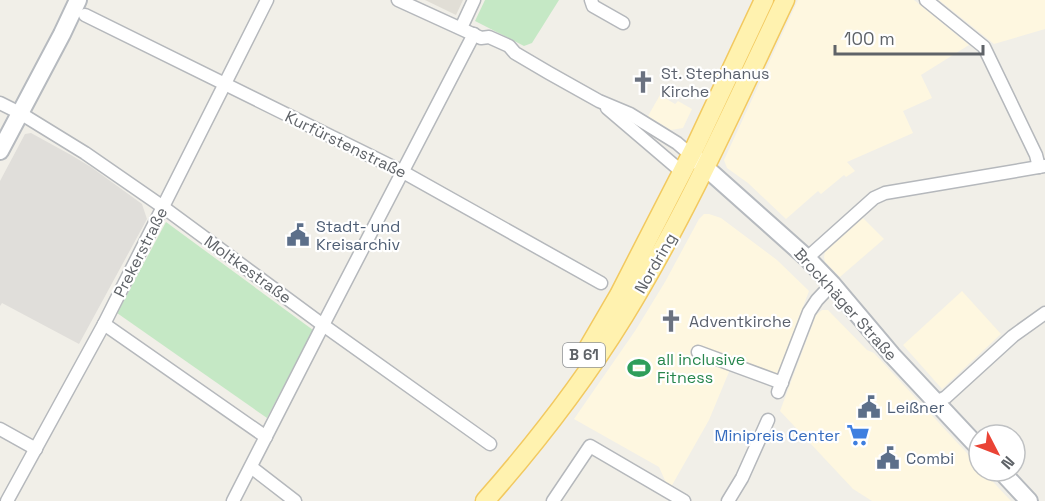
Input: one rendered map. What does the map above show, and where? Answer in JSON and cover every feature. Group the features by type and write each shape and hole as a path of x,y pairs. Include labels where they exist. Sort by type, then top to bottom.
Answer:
{"main road":[{"name":"Nordring","path":"471,501 527,434 576,369 619,295 691,155 764,0"},
{"name":"Nordring","path":"485,501 535,441 599,354 657,261 706,167 785,0"},
{"path":"0,152 62,34 82,8"},
{"name":"Brockhäger Straße","path":"691,155 807,258 892,355 967,435"},
{"path":"682,172 697,185"},
{"path":"1012,483 1029,501"}],"street":[{"name":"Prekerstraße","path":"7,501 104,324 267,0"},
{"path":"398,0 478,36 486,44 506,53 515,53 599,101 630,114 677,143 691,155"},
{"path":"461,28 474,0"},
{"path":"591,0 593,6 622,22"},
{"path":"807,258 874,198 885,193 1042,167 984,47 926,0"},
{"name":"Kurfürstenstraße","path":"82,8 225,84 403,172 600,283"},
{"path":"233,501 403,172 478,36"},
{"path":"599,101 682,172"},
{"name":"Moltkestraße","path":"0,104 20,113 85,153 163,207 490,444"},
{"path":"698,352 780,388 809,312 832,284"},
{"path":"936,402 946,397 1013,336 1045,313"},
{"path":"104,324 266,437"},
{"path":"728,501 742,478 768,420"},
{"path":"0,429 34,452"},
{"path":"553,501 590,446 684,501"},
{"path":"251,467 295,501"}],"shaded area":[{"path":"425,0 463,0 456,15"},
{"path":"798,0 914,0 969,45 921,75 932,98 903,111 913,133 847,162 855,171 846,177 844,175 821,194 818,191 786,219 748,183 727,168 724,160"},
{"path":"939,0 1045,0 1045,29 994,44"},
{"path":"660,95 675,104 678,101 692,109 683,128 671,130 648,116"},
{"path":"31,133 91,167 142,204 147,219 79,344 2,303 0,306 0,181 25,134"},
{"path":"704,214 721,218 777,260 809,291 774,383 731,367 709,420 671,487 667,485 659,467 574,419 635,331"},
{"path":"863,218 884,239 840,277 825,262 825,252"},
{"path":"962,291 1001,334 942,389 903,345"},
{"path":"822,310 828,310 867,350 874,353 967,453 967,483 994,483 1011,501 872,501 853,489 780,411 816,315"}],"green space":[{"path":"485,0 559,0 532,43 524,46 475,21"},
{"path":"166,222 313,330 267,418 117,313"}],"place":[{"name":"St. Stephanus Kirche","path":"643,82"},
{"name":"Stadt- und Kreisarchiv","path":"298,235"},
{"name":"Adventkirche","path":"671,321"},
{"name":"all inclusive Fitness","path":"639,368"},
{"name":"Leißner","path":"869,407"},
{"name":"Minipreis Center","path":"858,435"},
{"name":"Combi","path":"888,458"}]}
